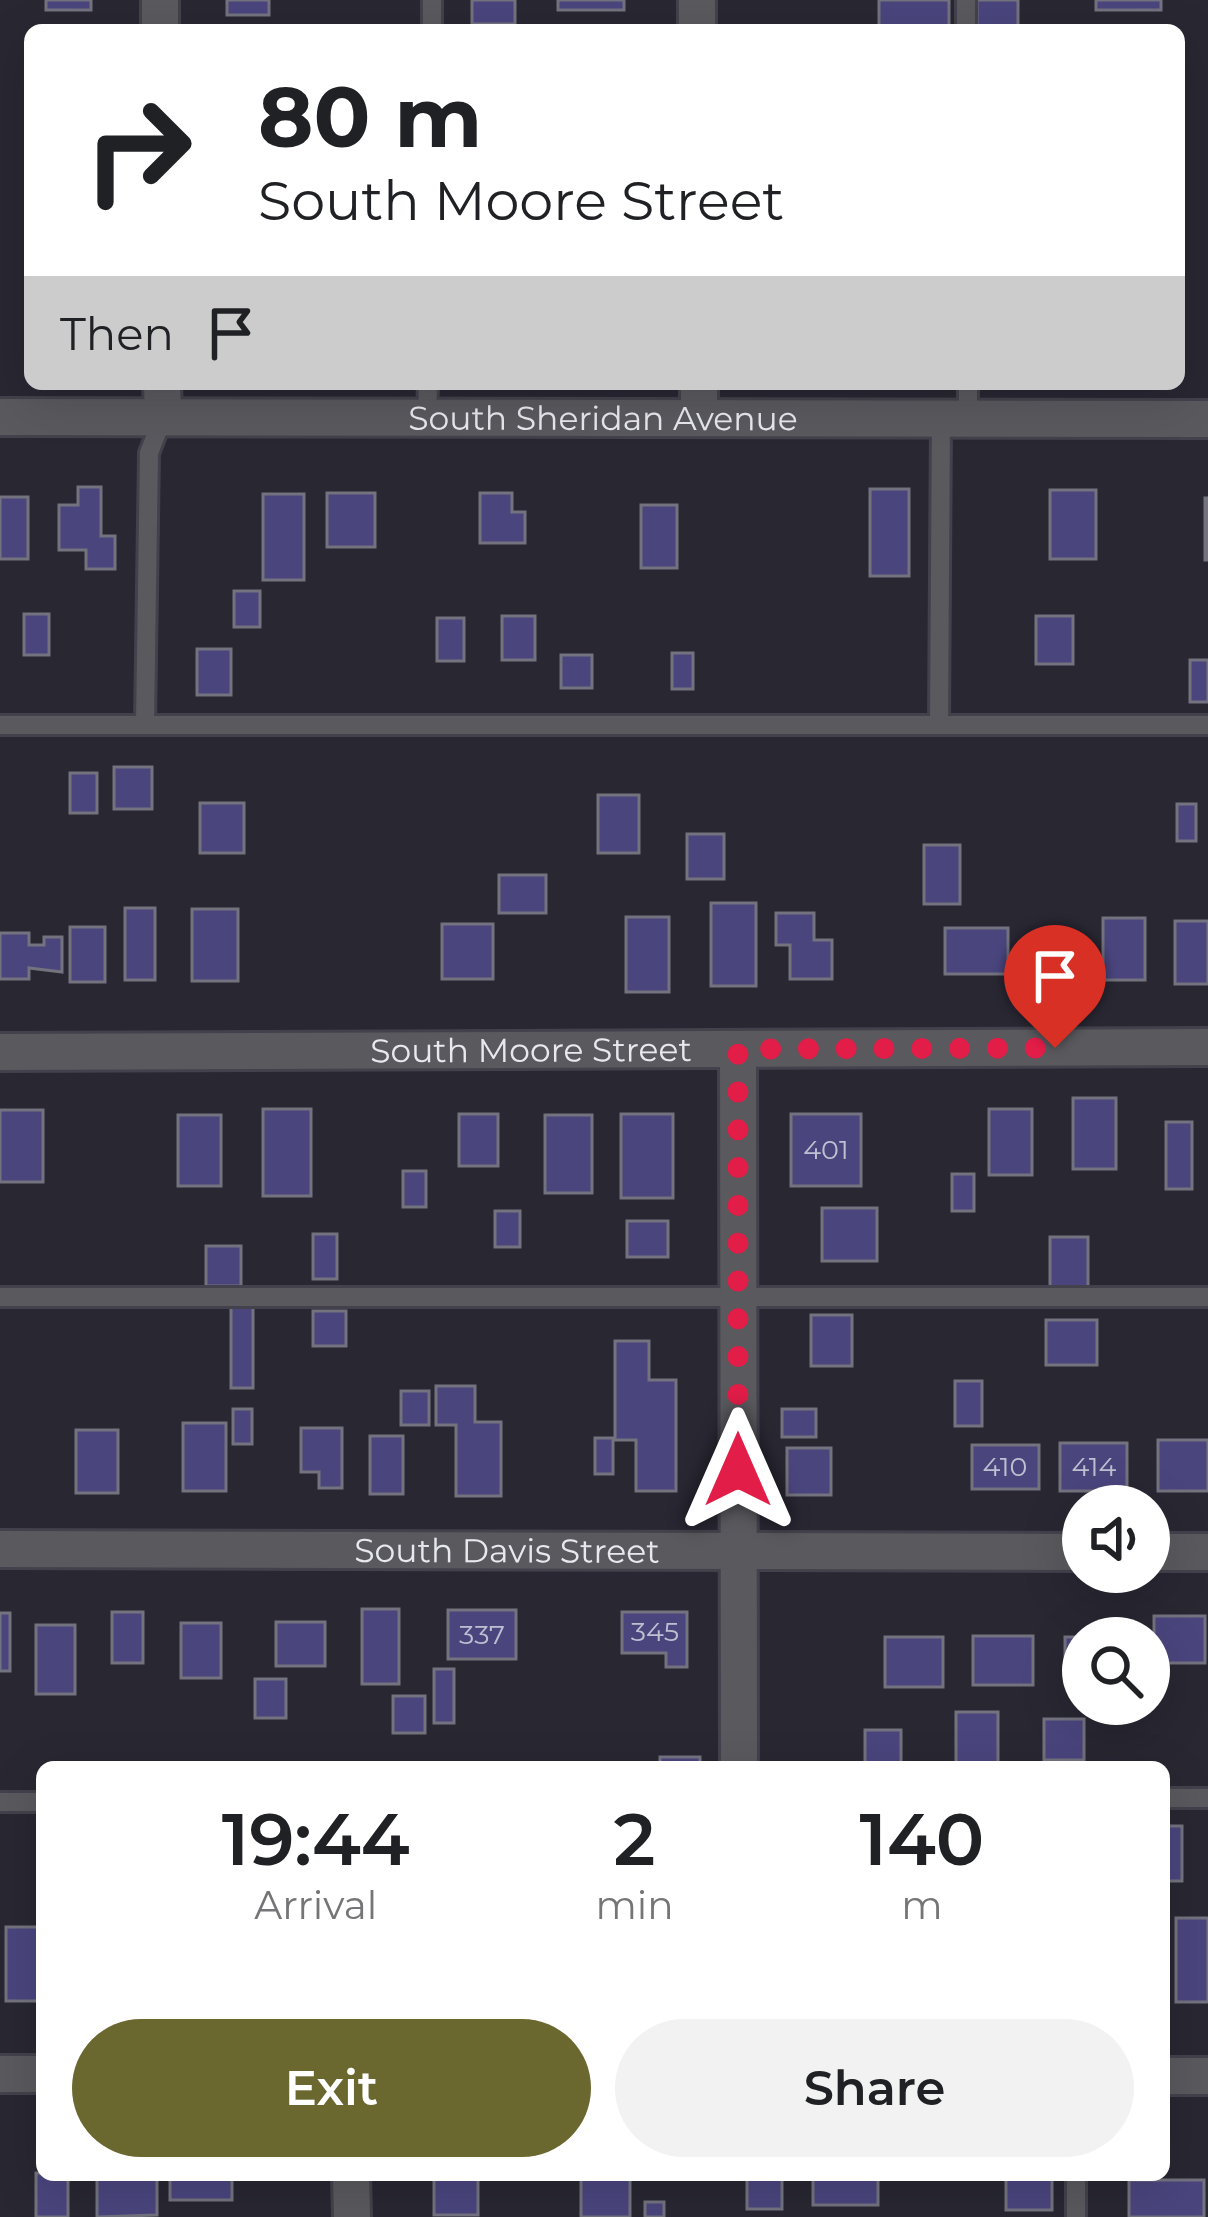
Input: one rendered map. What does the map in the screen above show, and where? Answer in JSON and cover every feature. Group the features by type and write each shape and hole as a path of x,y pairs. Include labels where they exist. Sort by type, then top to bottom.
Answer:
{"street":[{"name":"South Sheridan Avenue","path":"0,417 162,400 428,400 959,407 1208,419"},
{"name":"South Moore Street","path":"0,1052 1208,1047"},
{"path":"738,1049 740,1761"},
{"name":"South Davis Street","path":"0,1549 1062,1552"},
{"path":"1170,1552 1208,1552"},
{"path":"0,2074 36,2074"},
{"path":"1170,2076 1208,2076"},
{"path":"351,2181 352,2217"}],"lane":[{"path":"145,724 149,453 162,400"},
{"path":"939,724 959,407"},
{"path":"0,724 1208,725"},
{"path":"0,1297 1208,1297"},
{"path":"1170,1798 1208,1798"},
{"path":"0,1802 36,1802"},
{"path":"1076,2181 1076,2217"}],"building":[{"path":"46,0 91,0 91,10 46,10"},
{"path":"227,0 269,0 269,15 227,15"},
{"path":"472,0 515,0 515,24 472,24"},
{"path":"558,0 624,0 624,10 558,10"},
{"path":"879,0 949,0 949,24 879,24"},
{"path":"977,0 1018,0 1018,24 977,24"},
{"path":"1096,0 1161,0 1161,10 1096,10"},
{"path":"78,487 101,487 101,536 115,536 115,569 86,569 86,550 59,550 59,505 78,505"},
{"path":"870,489 909,489 909,576 870,576"},
{"path":"1050,490 1096,490 1096,559 1050,559"},
{"path":"327,493 375,493 375,547 327,547"},
{"path":"480,493 512,493 512,512 525,512 525,543 480,543"},
{"path":"263,494 304,494 304,580 263,580"},
{"path":"0,497 28,497 28,559 0,559"},
{"path":"1208,498 1208,560 1205,560"},
{"path":"641,505 677,505 677,568 641,568"},
{"path":"234,591 260,591 260,627 234,627"},
{"path":"24,614 49,614 49,655 24,655"},
{"path":"502,616 535,616 535,660 502,660"},
{"path":"1036,616 1073,616 1073,664 1036,664"},
{"path":"437,618 464,618 464,661 437,661"},
{"path":"197,649 231,649 231,695 197,695"},
{"path":"672,653 693,653 693,689 672,689"},
{"path":"561,655 592,655 592,688 561,688"},
{"path":"1190,660 1208,660 1208,702 1190,702"},
{"path":"114,767 152,767 152,809 114,809"},
{"path":"70,773 97,773 97,813 70,813"},
{"path":"598,795 639,795 639,853 598,853"},
{"path":"200,803 244,803 244,853 200,853"},
{"path":"1177,804 1196,804 1196,841 1177,841"},
{"path":"687,834 724,834 724,879 687,879"},
{"path":"924,845 960,845 960,904 924,904"},
{"path":"499,875 546,875 546,913 499,913"},
{"path":"711,903 756,903 756,986 711,986"},
{"path":"125,908 155,908 155,980 125,980"},
{"path":"192,909 238,909 238,981 192,981"},
{"path":"776,913 814,913 814,940 832,940 832,979 790,979 790,945 776,945"},
{"path":"626,917 669,917 669,992 626,992"},
{"path":"1103,918 1145,918 1145,980 1103,980"},
{"path":"1175,921 1208,921 1208,984 1175,984"},
{"path":"442,924 493,924 493,979 442,979"},
{"path":"70,927 105,927 105,982 70,982"},
{"path":"945,928 1008,928 1008,974 945,974"},
{"path":"0,933 29,933 29,945 44,945 44,937 62,937 62,972 29,968 29,979 0,979"},
{"path":"1073,1098 1116,1098 1116,1169 1073,1169"},
{"path":"263,1109 311,1109 311,1196 263,1196"},
{"path":"989,1109 1032,1109 1032,1175 989,1175"},
{"path":"0,1110 43,1110 43,1182 0,1182"},
{"path":"459,1114 498,1114 498,1166 459,1166"},
{"path":"621,1114 673,1114 673,1198 621,1198"},
{"path":"791,1114 861,1114 861,1186 791,1186"},
{"path":"178,1115 221,1115 221,1186 178,1186"},
{"path":"545,1115 592,1115 592,1193 545,1193"},
{"path":"1166,1122 1192,1122 1192,1189 1166,1189"},
{"path":"403,1171 426,1171 426,1207 403,1207"},
{"path":"952,1174 974,1174 974,1211 952,1211"},
{"path":"822,1208 877,1208 877,1261 822,1261"},
{"path":"495,1211 520,1211 520,1247 495,1247"},
{"path":"627,1221 668,1221 668,1257 627,1257"},
{"path":"313,1234 337,1234 337,1279 313,1279"},
{"path":"1050,1237 1088,1237 1088,1290 1050,1290"},
{"path":"206,1246 241,1246 241,1286 206,1286"},
{"path":"231,1306 253,1306 253,1388 231,1388"},
{"path":"313,1311 346,1311 346,1346 313,1346"},
{"path":"811,1315 852,1315 852,1366 811,1366"},
{"path":"1046,1320 1097,1320 1097,1365 1046,1365"},
{"path":"615,1341 649,1341 649,1380 676,1380 676,1491 636,1491 636,1440 615,1440"},
{"path":"955,1381 982,1381 982,1426 955,1426"},
{"path":"436,1386 475,1386 475,1422 501,1422 501,1496 456,1496 456,1425 436,1425"},
{"path":"401,1391 429,1391 429,1425 401,1425"},
{"path":"233,1409 252,1409 252,1444 233,1444"},
{"path":"782,1409 816,1409 816,1437 782,1437"},
{"path":"183,1423 226,1423 226,1491 183,1491"},
{"path":"301,1428 342,1428 342,1488 319,1488 319,1472 301,1472"},
{"path":"76,1430 118,1430 118,1493 76,1493"},
{"path":"370,1436 403,1436 403,1494 370,1494"},
{"path":"595,1438 613,1438 613,1474 595,1474"},
{"path":"1158,1440 1208,1440 1208,1491 1170,1491 1170,1485 1158,1485"},
{"path":"1060,1443 1127,1443 1127,1485 1062,1485 1060,1491"},
{"path":"972,1445 1039,1445 1039,1489 972,1489"},
{"path":"787,1448 831,1448 831,1495 787,1495"},
{"path":"362,1609 399,1609 399,1684 362,1684"},
{"path":"448,1610 516,1610 516,1659 448,1659"},
{"path":"112,1612 143,1612 143,1663 112,1663"},
{"path":"622,1612 687,1612 687,1667 666,1667 666,1653 622,1653"},
{"path":"0,1613 10,1613 10,1671 0,1671"},
{"path":"1205,1616 1205,1663 1170,1663 1170,1617 1154,1617"},
{"path":"276,1622 325,1622 325,1666 276,1666"},
{"path":"181,1623 221,1623 221,1678 181,1678"},
{"path":"36,1625 75,1625 75,1694 36,1694"},
{"path":"973,1636 1033,1636 1033,1685 973,1685"},
{"path":"885,1637 943,1637 943,1687 885,1687"},
{"path":"434,1669 454,1669 454,1723 434,1723"},
{"path":"255,1679 286,1679 286,1718 255,1718"},
{"path":"393,1696 425,1696 425,1733 393,1733"},
{"path":"956,1712 998,1712 998,1761 956,1761"},
{"path":"1044,1719 1084,1725 1084,1760 1044,1760"},
{"path":"865,1730 901,1730 901,1761 865,1761"},
{"path":"660,1757 700,1757 700,1761 660,1761"},
{"path":"1170,1826 1182,1826 1182,1881 1170,1881"},
{"path":"1176,1918 1208,1918 1208,2002 1176,2002"},
{"path":"6,1927 36,1927 36,2001 6,2001"},
{"path":"1204,2180 1204,2217 1129,2217 1129,2181"},
{"path":"36,2181 68,2181 68,2217 36,2217"},
{"path":"97,2181 157,2181 157,2215 97,2217"},
{"path":"170,2181 232,2181 232,2200 170,2200"},
{"path":"434,2181 478,2181 478,2215 434,2215"},
{"path":"581,2181 630,2181 630,2217 581,2217"},
{"path":"747,2181 782,2181 782,2209 747,2209"},
{"path":"813,2181 878,2181 878,2205 813,2205"},
{"path":"1006,2181 1052,2181 1052,2210 1006,2210"},
{"path":"645,2202 664,2202 664,2217 645,2217"}],"route":[{"path":"738,1470 738,1049 1055,1048"}]}
